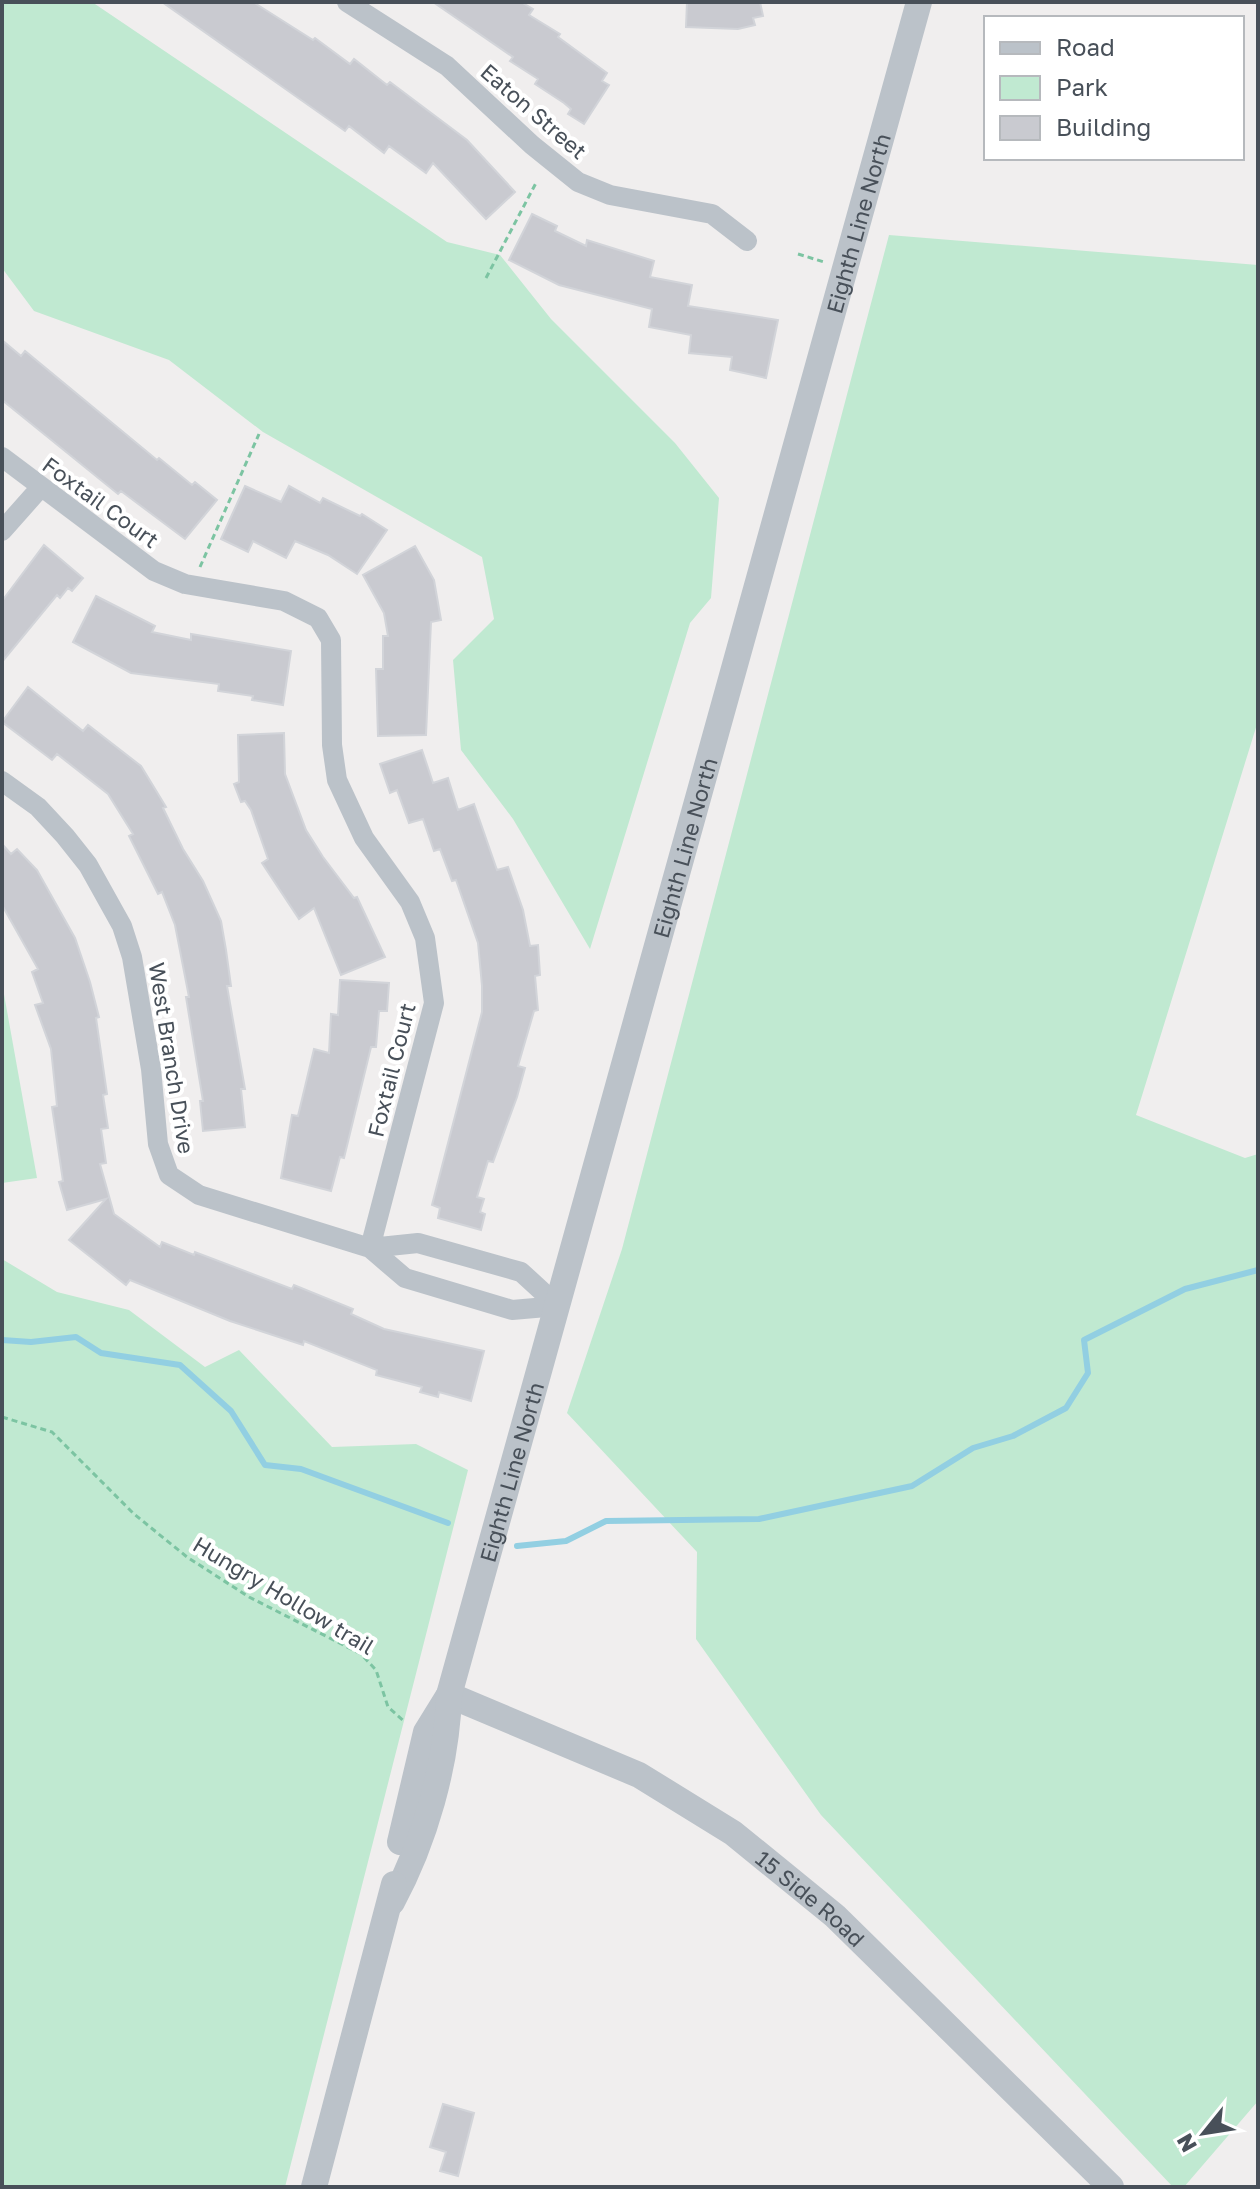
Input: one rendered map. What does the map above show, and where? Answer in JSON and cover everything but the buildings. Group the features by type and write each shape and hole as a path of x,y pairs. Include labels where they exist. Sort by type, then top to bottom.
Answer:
{"street":[{"name":"Eaton Street","path":"347,2 447,66 532,145 578,182 610,195 712,214 747,241"},
{"name":"Eighth Line North","path":"314,2187 392,1902 409,1870 447,1739 449,1695 919,2"},
{"name":"Foxtail Court","path":"2,457 154,571 192,585 284,601 318,618 331,640 332,745 337,780 364,838 410,902 425,938 434,1003 370,1248"},
{"path":"2,531 40,488"},
{"name":"West Branch Drive","path":"2,781 38,807 65,836 94,874 122,926 132,957 151,1069 158,1144 169,1175 199,1195 370,1248 418,1243 521,1272 558,1306"},
{"name":"West Branch Drive","path":"370,1248 405,1278 512,1310 558,1306"},
{"name":"15 Side Road","path":"449,1695 639,1775 733,1833 835,1916 1111,2187"}],"path":[{"path":"486,278 537,181"},
{"path":"798,254 828,263"},
{"path":"192,585 259,434"},
{"name":"Hungry Hollow trail","path":"2,1417 52,1432 134,1514 187,1557 249,1597 361,1654 376,1670 388,1707 408,1724"}],"green space":[{"path":"2,2 92,2 447,242 500,255 551,319 675,443 719,498 711,598 690,623 590,949 513,819 461,750 453,660 494,619 482,557 263,432 169,360 34,311 2,268"},
{"path":"889,235 1258,265 1258,721 1136,1115 1245,1158 1258,1154 1258,2101 1184,2187 1173,2187 821,1815 696,1639 697,1552 567,1413 622,1249"},
{"path":"2,983 37,1178 2,1183"},
{"path":"2,1259 57,1292 129,1310 205,1367 239,1350 332,1447 416,1444 468,1470 285,2187 2,2187"}],"waterway":[{"path":"517,1546 566,1541 606,1521 759,1519 912,1486 973,1448 1013,1436 1066,1408 1088,1373 1084,1340 1185,1289 1258,1270"},
{"path":"2,1340 31,1342 76,1337 101,1353 180,1365 231,1411 265,1465 301,1469 448,1523"}]}
